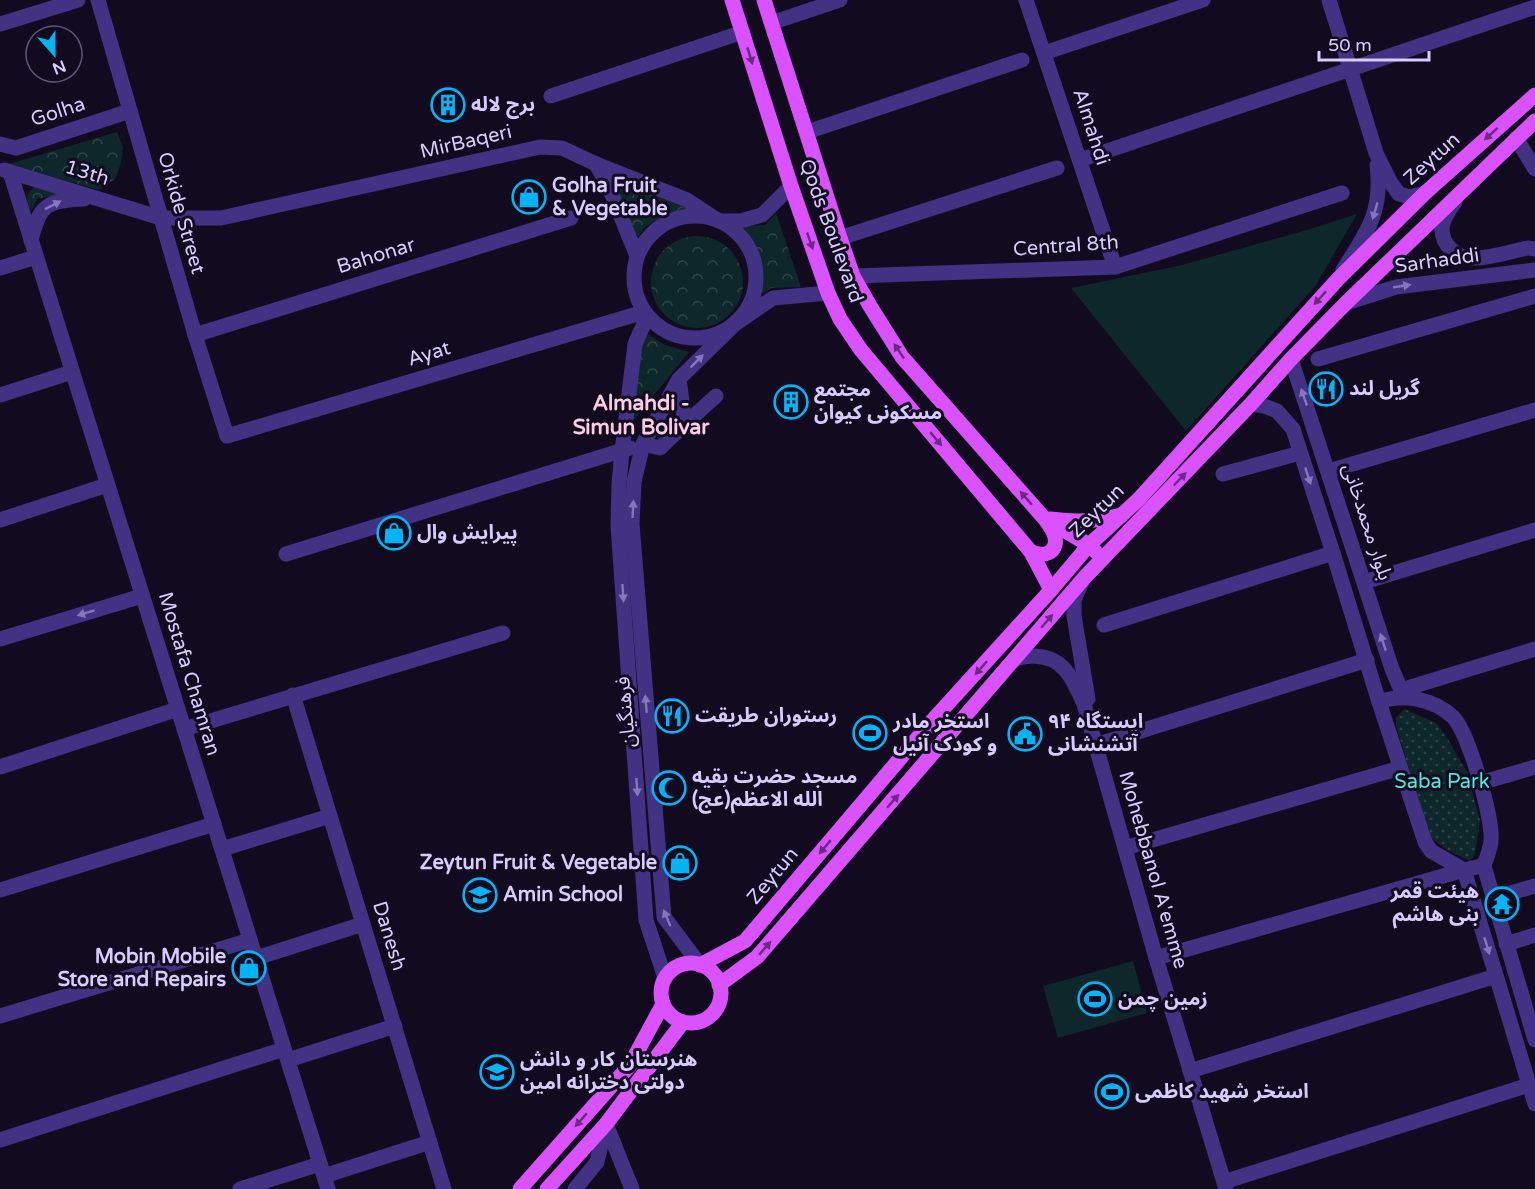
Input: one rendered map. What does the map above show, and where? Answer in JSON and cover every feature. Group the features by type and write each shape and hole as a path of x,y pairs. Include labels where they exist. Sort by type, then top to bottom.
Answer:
{"main road":[{"name":"Qods Boulevard","path":"732,0 791,186 828,293 840,319 861,350 1031,552 1051,590"},
{"name":"Qods Boulevard","path":"764,0 853,276 870,306 902,357 1044,518 1089,545 1103,560"},
{"name":"Zeytun","path":"700,965 745,941 932,721 1089,545 1123,514 1177,458 1338,279 1425,193 1535,95"},
{"name":"Zeytun","path":"719,985 757,957 1085,577 1346,303 1535,121"},
{"path":"1044,518 1069,521 1102,520 1123,514"},
{"path":"1031,552 1045,555 1054,546 1054,535 1044,518"},
{"path":"932,721 948,736"},
{"path":"681,965 700,965 715,976 721,994 719,1003 709,1017 692,1023 683,1022 674,1018 663,1004 662,986 672,970 681,965"},
{"path":"520,1189 630,1065 663,1004"},
{"path":"547,1189 606,1124 683,1022"}],"street":[{"path":"0,24 78,0"},
{"name":"Orkide Street","path":"98,0 195,335 227,436"},
{"path":"771,23 840,0"},
{"name":"Almahdi","path":"1026,0 1115,267"},
{"path":"1044,53 1203,0"},
{"path":"1329,0 1376,153 1380,183 1377,206 1369,229 1338,279"},
{"path":"1080,160 1535,7"},
{"path":"551,96 743,32"},
{"path":"807,132 1022,60"},
{"name":"Golha","path":"0,144 16,148 130,111"},
{"path":"1516,138 1535,169"},
{"name":"MirBaqeri","path":"161,218 221,218 540,147 562,148 687,200 719,221"},
{"path":"1376,153 1399,194 1410,197 1425,193"},
{"path":"596,164 608,185 637,256"},
{"path":"840,238 1057,168"},
{"name":"13th","path":"5,170 161,218"},
{"name":"Mostafa Chamran","path":"5,170 31,241 324,1176"},
{"path":"719,221 740,221 762,214 791,186"},
{"name":"Central 8th","path":"853,276 1115,267 1342,193"},
{"name":"Sarhaddi","path":"1461,194 1445,218 1442,227 1443,237 1455,254 1474,259 1528,248 1535,249"},
{"path":"31,241 40,213 50,204 68,199 96,198"},
{"path":"735,324 748,308 756,288 756,267 749,248 736,232 719,221 703,216 686,216 670,221 656,230 645,241 637,256 633,275 636,295 646,315 666,332 684,338 702,339 719,334 735,324 773,298 828,293"},
{"name":"Bahonar","path":"195,335 571,218"},
{"path":"0,268 36,257"},
{"name":"Sarhaddi","path":"1346,303 1396,286 1535,270"},
{"path":"1318,358 1535,296"},
{"name":"فرهنگیان","path":"646,315 635,344 622,451 618,526 646,920 665,978"},
{"name":"Ayat","path":"227,436 646,315"},
{"name":"فرهنگیان","path":"700,965 664,917 632,524 634,482 643,444 679,379 735,324"},
{"name":"بلوار محمدخانی","path":"1291,359 1392,669 1402,693"},
{"path":"0,395 72,372"},
{"path":"679,379 685,424"},
{"path":"285,554 643,444 660,448 716,396"},
{"path":"1251,404 1277,411 1293,429 1425,842 1431,850 1464,870 1535,1104"},
{"path":"1329,471 1535,410"},
{"path":"1298,446 1297,434 1300,430 1306,428 1315,432"},
{"path":"1223,474 1298,446"},
{"path":"0,520 107,484"},
{"path":"1364,582 1535,530"},
{"path":"1104,625 1333,553"},
{"path":"1085,577 1074,600 1074,616 1095,739"},
{"path":"0,639 142,596"},
{"path":"184,729 503,633"},
{"path":"1379,702 1535,649"},
{"path":"1015,659 1044,657 1063,666 1084,704 1095,739"},
{"path":"1095,739 1367,660"},
{"path":"1402,693 1444,710 1454,718 1462,731 1491,824 1491,842 1484,867 1535,1040"},
{"name":"Danesh","path":"293,695 444,1189"},
{"path":"0,766 178,709"},
{"name":"Mohebbanol A'emme","path":"1095,739 1156,958 1225,1186"},
{"path":"1480,783 1535,767"},
{"path":"1125,848 1400,768"},
{"path":"222,849 330,816"},
{"path":"0,891 214,824"},
{"path":"1156,958 1464,870 1484,867"},
{"path":"1492,898 1535,886"},
{"path":"256,958 363,924"},
{"path":"1506,944 1535,935"},
{"path":"0,1017 250,940"},
{"path":"1190,1071 1496,976"},
{"path":"0,1140 286,1055 395,1026"},
{"path":"1225,1186 1529,1085"},
{"path":"575,1189 597,1162 606,1124"},
{"path":"606,1124 632,1189"},
{"path":"240,1189 324,1176 430,1142"}],"green space":[{"path":"117,132 123,147 121,163 115,179 99,190 9,164"},
{"path":"611,177 690,210 663,216 645,227 632,246"},
{"path":"34,187 63,194 37,199 31,211 27,198"},
{"path":"776,213 801,287 771,288 751,300 758,280 758,263 749,244 735,227 765,225"},
{"path":"1357,214 1316,285 1186,431 1071,288 1182,265"},
{"path":"697,236 714,240 729,250 739,265 743,282 739,299 729,314 714,324 697,328 680,324 665,314 655,299 651,282 655,265 665,250 680,240"},
{"path":"648,334 665,345 689,352 632,422 639,341"},
{"name":"Saba Park","path":"1404,709 1436,723 1467,772 1480,821 1475,854 1470,861 1449,851 1430,837 1396,726 1396,718"},
{"name":"زمین چمن","path":"1133,961 1147,1013 1058,1038 1043,986"}],"place":[{"name":"برج لاله","path":"448,105"},
{"name":"Golha Fruit & Vegetable","path":"529,197"},
{"name":"گریل لند","path":"1326,389"},
{"name":"مجتمع مسکونی کیوان","path":"791,402"},
{"name":"پیرایش وال","path":"394,533"},
{"name":"رستوران طریقت","path":"672,716"},
{"name":"استخر مادر و کودک آنیل","path":"870,733"},
{"name":"ایستگاه ۹۴ آتشنشانی","path":"1025,734"},
{"name":"مسجد حضرت بقیه الله الاعظم(عج)","path":"669,788"},
{"name":"Zeytun Fruit & Vegetable","path":"680,863"},
{"name":"Amin School","path":"480,895"},
{"name":"هیئت قمر بنی هاشم","path":"1502,904"},
{"name":"Mobin Mobile Store and Repairs","path":"249,968"},
{"name":"زمین چمن","path":"1095,999"},
{"name":"هنرستان کار و دانش دولتی دخترانه امین","path":"497,1072"},
{"name":"استخر شهید کاظمی","path":"1112,1092"}],"district":[{"name":"Almahdi - Simun Bolivar","path":"641,415"}]}
